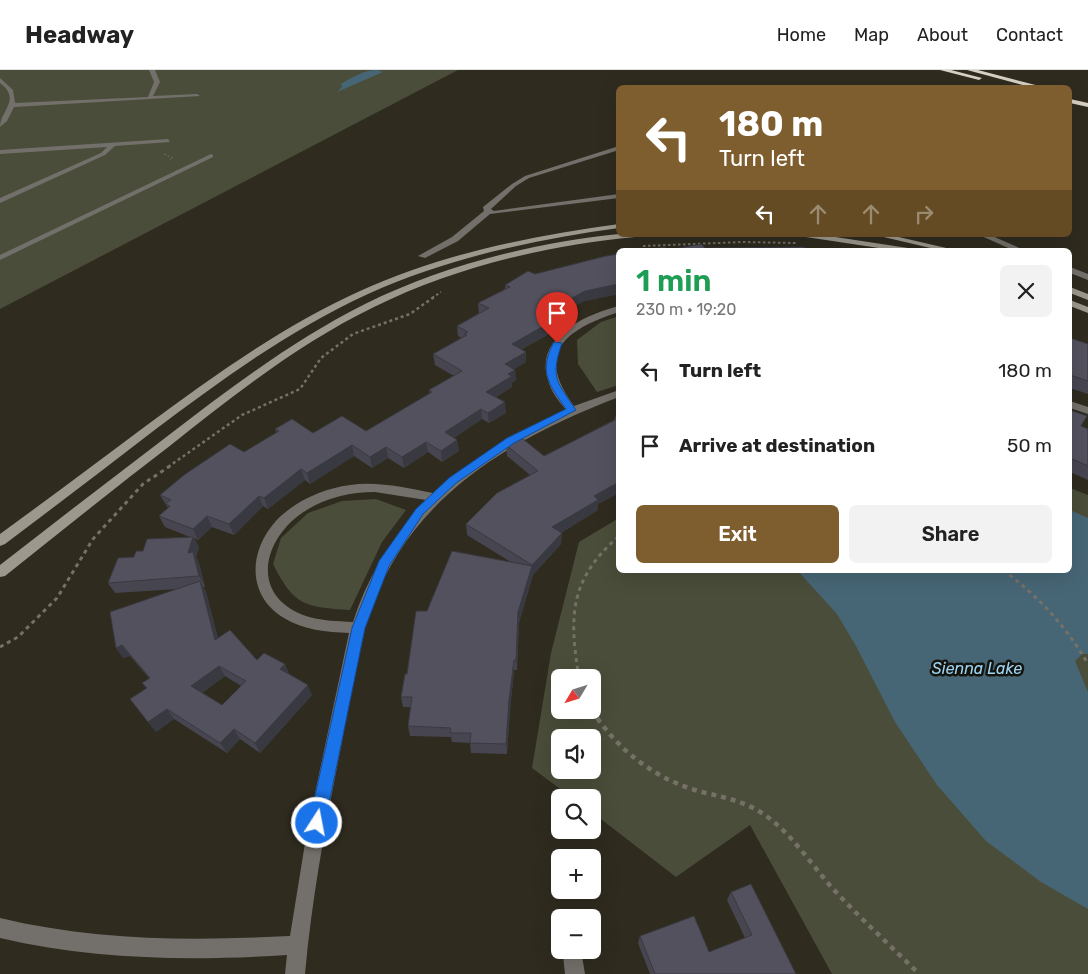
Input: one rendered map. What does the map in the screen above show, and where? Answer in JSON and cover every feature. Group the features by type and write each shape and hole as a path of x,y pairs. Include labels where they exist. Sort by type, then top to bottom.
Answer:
{"highway":[{"path":"944,70 1005,85"},
{"path":"970,70 1032,85"},
{"path":"1072,94 1088,98"},
{"path":"1072,101 1088,105"}],"street":[{"path":"150,98 157,82 152,70"},
{"path":"0,80 11,90 13,105 0,125"},
{"path":"13,105 197,96"},
{"path":"0,152 168,141"},
{"path":"0,201 103,154 113,145"},
{"path":"488,212 486,210 528,177 616,149"},
{"path":"0,258 211,156"},
{"path":"422,256 455,239 488,212 616,196"},
{"path":"501,197 524,208"},
{"path":"0,542 221,375 275,340 329,309 400,277 472,253 554,234 616,226"},
{"path":"0,572 246,381 296,347 353,314 432,279 495,259 559,245 620,237"},
{"path":"889,237 942,248"},
{"path":"988,237 1015,248"},
{"path":"806,239 889,248"},
{"path":"1072,271 1088,277"},
{"path":"1072,291 1088,297"},
{"path":"1072,304 1088,310"},
{"path":"572,410 556,389 551,377 550,365 552,354 566,334 576,326 589,319 616,310"},
{"path":"296,974 298,945 313,842 358,628 383,564 406,528 434,496 491,453 530,430 572,410 616,394"},
{"path":"1072,405 1088,411"},
{"path":"358,628 320,625 297,618 279,607 266,592 260,575 261,556 269,538 282,522 299,509 319,498 341,491 363,488 385,489 434,496"},
{"path":"0,928 74,942 147,949 222,950 298,945"}],"path":[{"path":"160,153 173,158 170,160"},
{"path":"634,246 806,239"},
{"path":"0,647 18,637 57,598 94,539 143,484 242,415 300,389 321,358 353,334 410,314 445,290"},
{"path":"579,669 573,612 576,596 588,568 597,555 616,539"},
{"path":"1007,573 1030,591 1052,612 1071,636 1088,663"},
{"path":"597,719 604,730 619,746 657,773 679,784 742,802 773,822 835,891 919,974"}],"green space":[{"path":"0,70 458,70 0,309"},
{"path":"616,317 616,386 597,392 578,364 577,340 601,322"},
{"path":"1072,489 1088,495 1088,974 832,974 750,825 676,877 601,819 601,789 560,789 532,768 551,653 579,542 616,520 616,573 1072,573"},
{"path":"376,499 406,510 382,542 350,610 322,607 302,602 280,578 273,564 281,538 308,513 342,501"}],"water":[{"path":"372,70 383,72 337,92 342,87 341,84 350,79"},
{"name":"Sienna Lake","path":"1072,511 1088,518 1088,654 1082,654 1075,661 1088,692 1088,909 1041,882 986,841 937,785 895,722 856,646 837,614 800,573 1072,573"}],"building":[{"path":"701,244 705,248 679,248"},
{"path":"804,247 804,248 705,248"},
{"path":"616,254 616,285 585,291 537,317 549,323 512,344 526,352 505,364 515,370 508,374 512,376 486,392 505,402 488,413 481,409 445,432 457,440 441,451 426,442 402,457 386,447 370,457 352,445 307,473 301,469 264,498 259,496 229,524 207,516 193,529 159,516 170,506 165,504 171,500 160,495 184,475 230,444 244,452 279,431 275,429 292,419 313,433 342,416 366,431 432,392 429,390 462,371 433,354 467,335 464,334 468,332 457,326 489,308 478,303 510,287 505,285 528,271 535,274"},
{"path":"1072,339 1088,344 1088,381 1072,376"},
{"path":"1072,411 1087,416 1081,426 1088,429 1088,466 1072,459"},
{"path":"616,420 616,484 594,496 598,500 552,527 562,533 532,565 466,524 497,493 538,471 506,445 518,435 544,456"},
{"path":"193,537 188,553 193,552 199,576 108,583 118,558 134,557 136,551 143,551 147,539"},
{"path":"452,551 532,566 518,612 516,660 514,660 509,700 506,744 470,743 471,733 450,733 451,728 408,726 412,697 401,697 405,674 407,674 416,611 427,611"},
{"path":"200,581 215,640 230,630 257,660 264,653 285,664 280,669 308,685 255,743 234,729 220,743 167,709 148,722 130,699 147,688 142,683 150,678 122,645 116,648 110,612","holes":["219,666 246,681 222,705 191,686"]},
{"path":"751,884 796,974 655,974 640,936 694,916 709,952 752,935 731,892"}],"route":[{"path":"317,823 358,628 383,564 400,536 420,511 452,481 510,440 572,410 556,389 551,377 550,365 557,343"}]}
